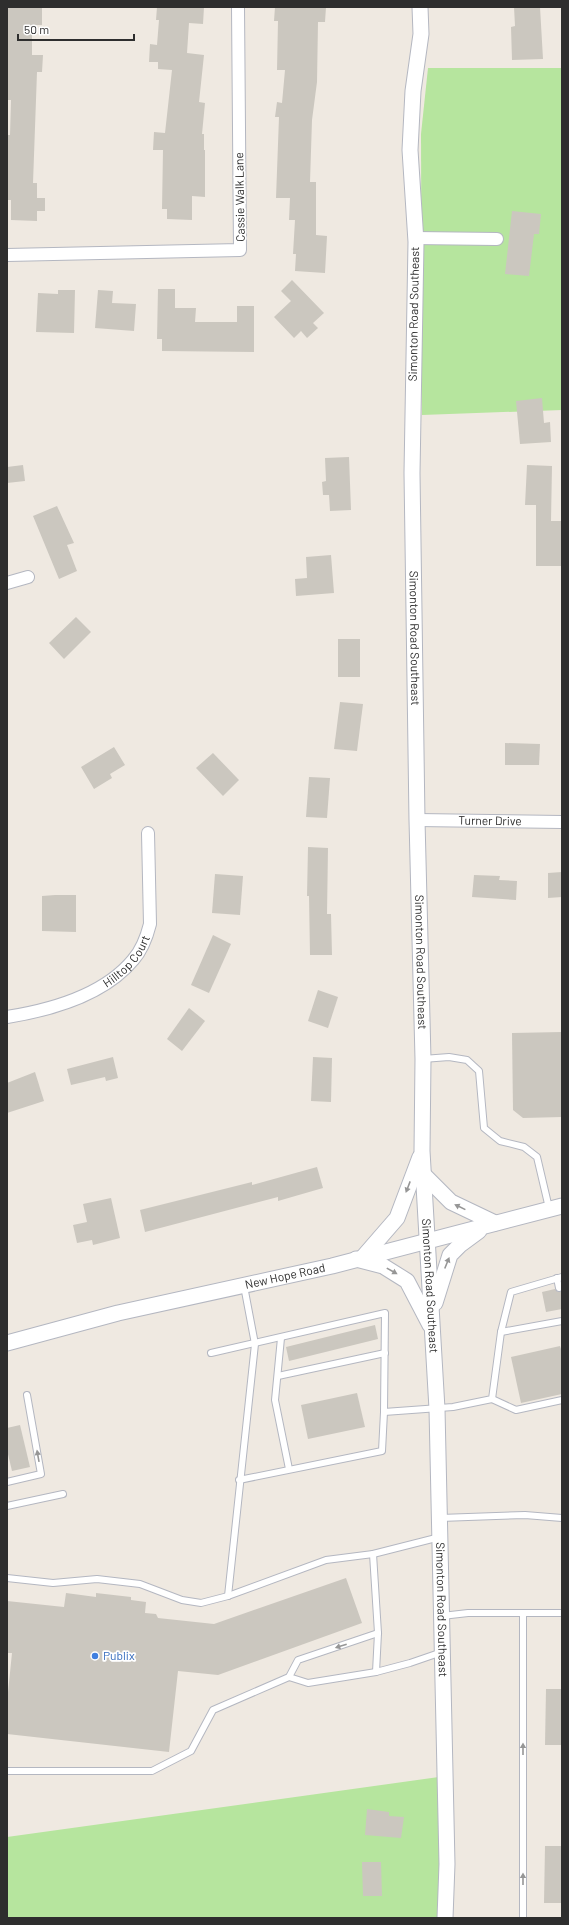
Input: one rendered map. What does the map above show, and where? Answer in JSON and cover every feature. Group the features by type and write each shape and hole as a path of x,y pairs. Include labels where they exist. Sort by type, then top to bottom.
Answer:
{"street":[{"name":"Cassie Walk Lane","path":"7,255 240,250 238,7"},
{"name":"Simonton Road Southeast","path":"420,7 421,34 413,92 410,150 415,238 412,473 417,820 423,1059 422,1151 437,1409 441,1537 446,1864 445,1918"},
{"path":"415,238 498,239"},
{"path":"7,583 28,577"},
{"name":"Turner Drive","path":"417,820 562,822"},
{"name":"Hilltop Court","path":"7,1017 37,1012 103,987 134,960 147,935 150,924 148,833"},
{"path":"422,1151 397,1218 360,1258 383,1266 407,1281 432,1330"},
{"path":"423,1174 451,1202 491,1224 460,1245 450,1255 432,1313"},
{"name":"New Hope Road","path":"7,1344 118,1313 332,1266 556,1207"}],"lane":[{"path":"423,1059 449,1057 467,1060 479,1071 484,1128 500,1140 524,1147 537,1157 556,1207"},
{"path":"492,1399 501,1332 511,1292 560,1278 559,1288"},
{"path":"228,1596 239,1480 255,1344 244,1285"},
{"path":"211,1353 385,1314 382,1451 239,1480"},
{"path":"501,1332 562,1321"},
{"path":"282,1338 275,1400 289,1469"},
{"path":"278,1376 385,1353"},
{"path":"7,1482 41,1474 27,1395"},
{"path":"384,1412 437,1409 492,1399 516,1410 562,1400"},
{"path":"7,1506 63,1494"},
{"path":"440,1518 524,1515 562,1518"},
{"path":"7,1578 53,1583 97,1580 140,1584 182,1600 201,1603 228,1596 326,1560 373,1554 441,1537"},
{"path":"373,1554 378,1634 376,1672"},
{"path":"442,1616 468,1613 562,1613"},
{"path":"523,1613 523,1918"},
{"path":"7,1771 152,1771 191,1751 213,1710 289,1677 298,1660 378,1634"},
{"path":"289,1677 308,1683 376,1672 410,1663 443,1651"}],"green space":[{"path":"428,68 562,68 562,410 422,415 421,134"},
{"path":"446,1776 442,1918 7,1918 7,1837"}],"building":[{"path":"42,7 42,25 32,25 32,55 43,55 42,72 37,72 33,183 37,183 37,198 45,198 45,211 37,211 37,221 11,220 11,200 7,200 7,135 10,135 11,100 7,100 7,8"},
{"path":"157,7 204,7 203,24 189,23 187,53 204,55 199,102 205,103 202,134 204,134 205,150 205,197 192,196 192,220 167,219 167,209 162,209 163,150 153,150 154,132 165,133 172,70 158,69 158,62 149,62 150,44 157,45 159,20 156,20"},
{"path":"275,7 326,7 325,22 318,22 317,82 312,120 310,182 316,182 316,235 327,236 325,273 295,271 296,254 293,254 295,220 289,220 290,198 276,198 279,117 275,117 277,102 282,103 285,70 277,70 278,21 274,21"},
{"path":"514,7 540,7 543,59 512,60 511,27 515,26"},
{"path":"512,211 541,214 539,234 534,234 529,276 505,274"},
{"path":"292,280 324,313 313,323 318,328 307,338 301,331 294,338 274,317 291,301 281,291"},
{"path":"158,289 175,289 175,308 196,308 195,322 237,322 237,306 254,306 254,352 162,351 162,339 157,339"},
{"path":"58,290 75,290 74,333 36,332 38,293 58,294"},
{"path":"98,290 113,291 112,303 136,304 134,331 95,328"},
{"path":"542,398 544,423 550,422 551,442 520,444 516,401"},
{"path":"349,457 351,510 330,511 329,495 323,495 322,482 326,481 325,458"},
{"path":"23,465 25,481 7,483 7,467"},
{"path":"527,465 552,466 551,521 561,521 561,566 536,566 536,505 525,505"},
{"path":"57,506 74,543 67,545 77,571 59,579 33,516"},
{"path":"331,555 334,593 296,596 295,579 307,578 306,557"},
{"path":"76,617 91,632 64,659 49,643"},
{"path":"338,639 360,639 360,677 338,677"},
{"path":"340,702 363,704 357,751 334,749"},
{"path":"505,743 540,744 539,765 505,765"},
{"path":"114,747 125,765 110,774 112,778 94,789 81,767"},
{"path":"213,753 239,780 223,796 196,768"},
{"path":"309,777 330,778 327,818 306,817"},
{"path":"308,847 328,848 327,914 331,914 332,955 310,955 309,896 307,896"},
{"path":"562,872 562,897 548,898 548,873"},
{"path":"215,874 243,876 240,915 212,913"},
{"path":"474,875 500,876 499,880 517,881 516,900 472,897"},
{"path":"76,895 76,932 42,931 42,896"},
{"path":"213,935 231,944 209,993 191,985"},
{"path":"318,990 338,997 328,1028 308,1021"},
{"path":"189,1008 205,1021 182,1051 167,1039"},
{"path":"562,1032 562,1117 523,1118 513,1110 512,1033"},
{"path":"113,1057 118,1078 106,1081 105,1077 71,1085 67,1069"},
{"path":"313,1057 332,1058 331,1102 311,1101"},
{"path":"35,1072 44,1101 7,1113 7,1083"},
{"path":"317,1167 323,1188 278,1201 278,1197 145,1232 140,1210 252,1182 252,1185"},
{"path":"111,1198 120,1238 93,1245 92,1240 77,1243 73,1225 87,1222 83,1204"},
{"path":"555,1289 558,1292 562,1291 562,1309 546,1312 542,1292"},
{"path":"375,1325 378,1339 289,1361 286,1347"},
{"path":"560,1346 562,1352 562,1394 521,1403 511,1357"},
{"path":"357,1393 365,1427 308,1439 301,1405"},
{"path":"20,1425 30,1467 12,1471 7,1450 7,1428"},
{"path":"346,1578 362,1623 218,1675 178,1671 169,1752 7,1734 7,1702 12,1653 7,1653 7,1601 64,1607 66,1593 96,1597 96,1593 131,1597 131,1600 146,1602 145,1613 156,1614 158,1618 214,1624"},
{"path":"546,1689 562,1689 562,1745 545,1745"},
{"path":"367,1809 389,1812 389,1816 404,1817 401,1838 365,1835"},
{"path":"545,1846 562,1846 562,1903 544,1903"},
{"path":"362,1862 381,1862 382,1896 363,1896"}],"place":[{"name":"Publix","path":"95,1656"}]}
